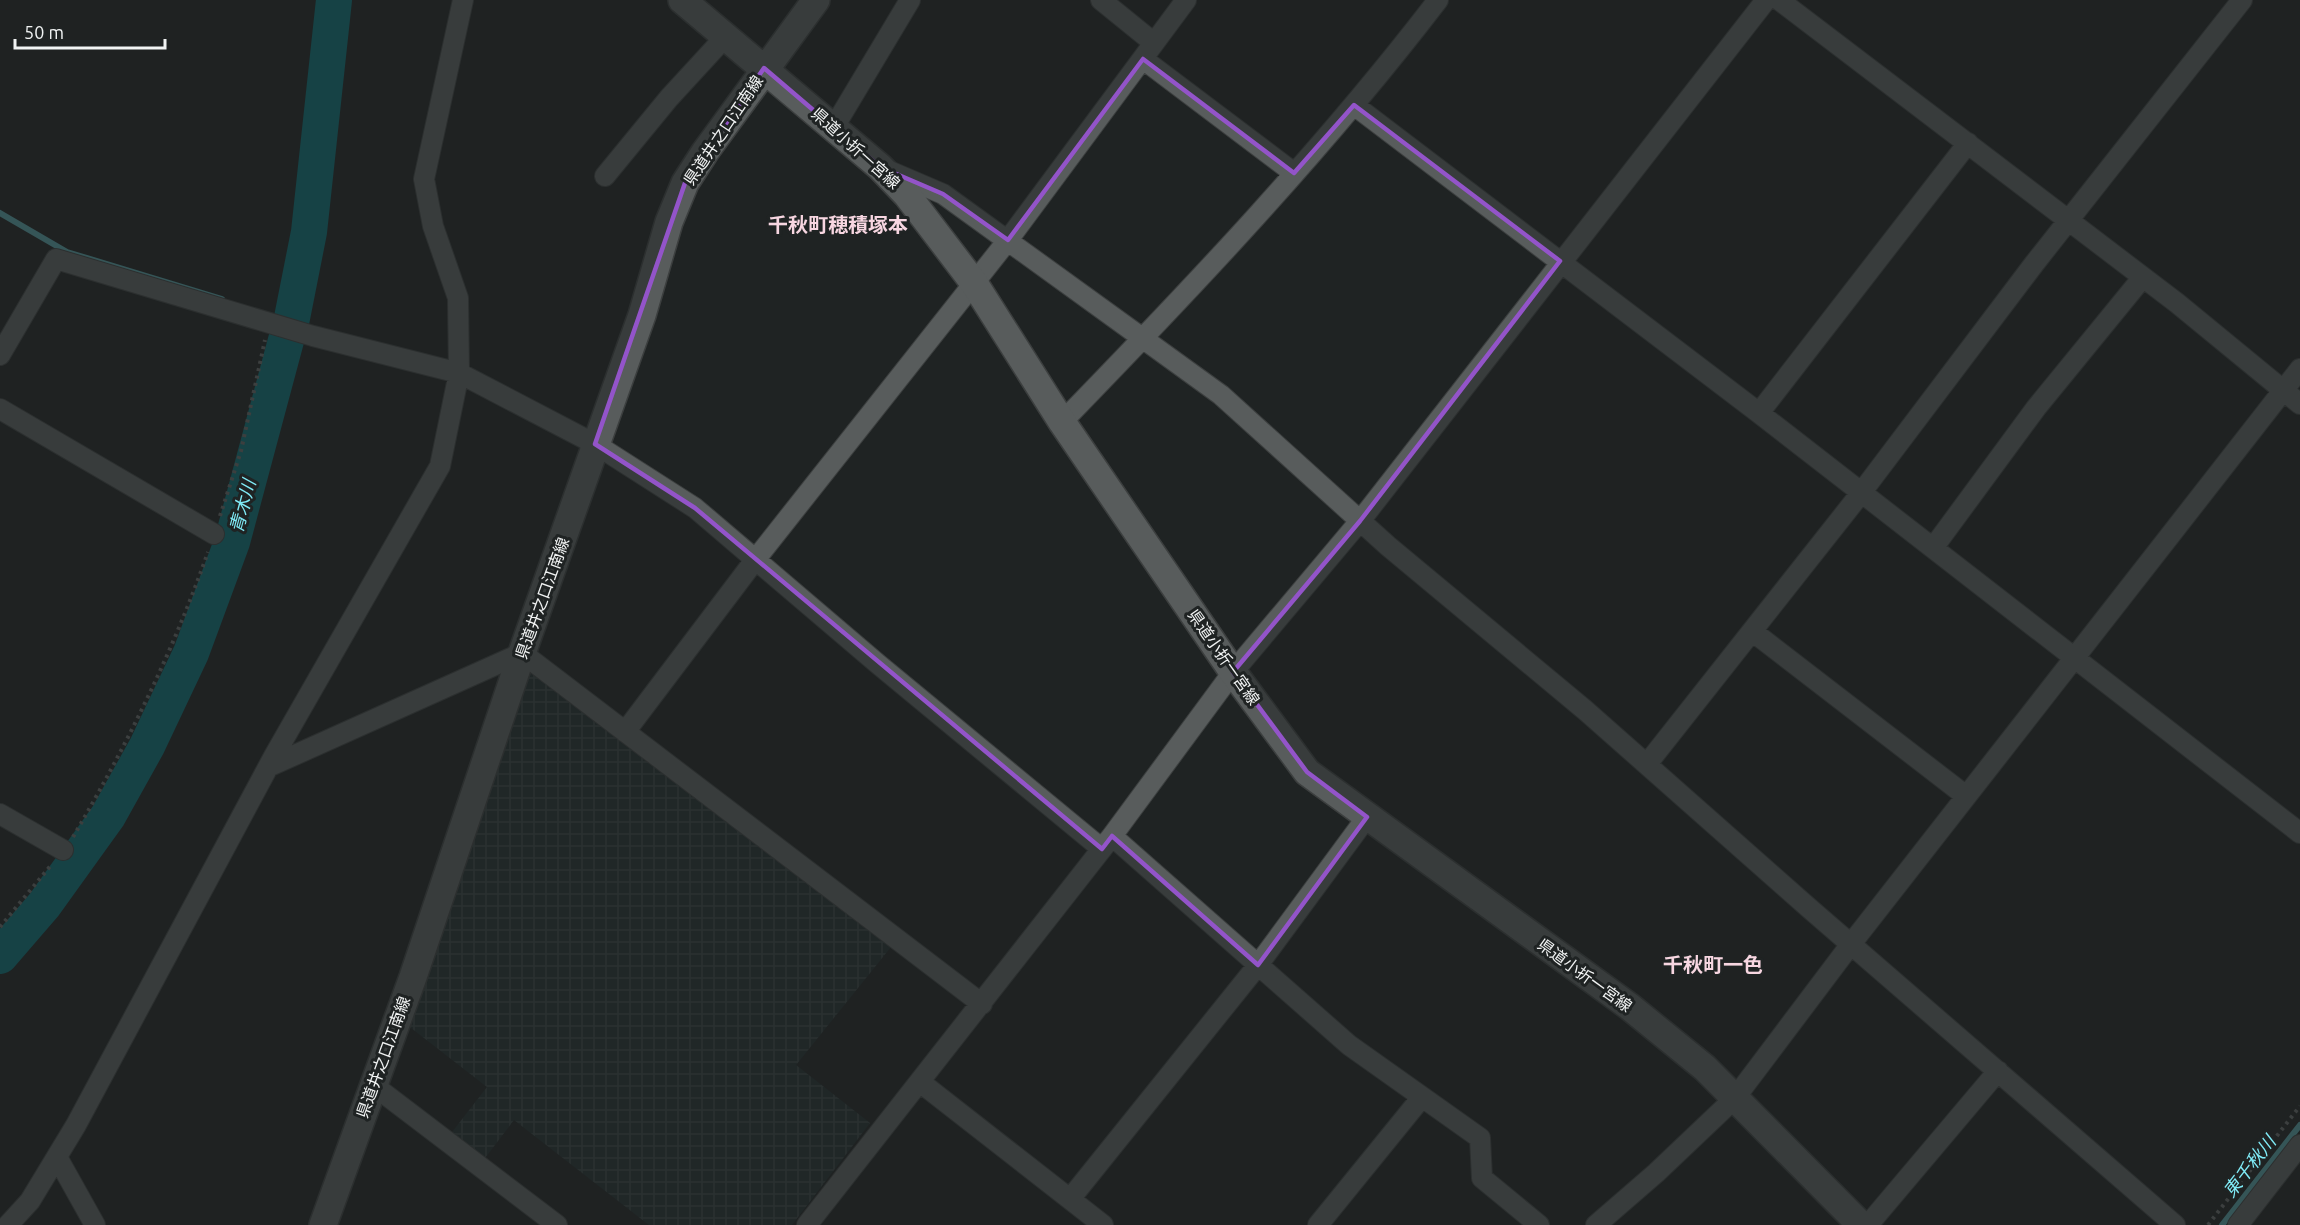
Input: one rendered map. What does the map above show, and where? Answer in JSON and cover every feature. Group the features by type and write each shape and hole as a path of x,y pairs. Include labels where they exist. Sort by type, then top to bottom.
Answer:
{"main road":[{"name":"県道小折一宮線","path":"682,0 834,127 880,167 907,195 974,282 1062,422 1233,672 1307,772 1630,1007 1705,1068 1861,1225"},
{"name":"県道井之口江南線","path":"323,1225 642,315 669,222 685,183 764,68 816,0"}],"street":[{"path":"8,1225 30,1201 57,1157 268,766 440,466 459,373 458,298 433,226 424,179 463,0"},
{"path":"834,127 910,0"},
{"path":"1101,0 1148,51 1294,173"},
{"path":"625,732 755,560 1008,240 1186,0"},
{"path":"1062,422 1144,338 1294,173 1354,105 1438,0"},
{"path":"807,1225 1107,843 1233,672 1360,521 1560,261 1766,0"},
{"path":"1779,0 2143,277 2282,392 2300,404"},
{"path":"1647,765 1862,493 2069,220 2242,0"},
{"path":"604,177 669,98 726,36"},
{"path":"1354,105 1862,493 2300,833"},
{"path":"1759,414 1968,143"},
{"path":"880,167 943,194 1221,395 1360,521 1647,765 2175,1225"},
{"path":"0,355 56,259 309,334 459,373 595,444 695,508 755,560 1258,965 1350,1046 1480,1138 1482,1178 1539,1225"},
{"path":"1933,548 2036,408 2143,277"},
{"path":"1596,1225 1656,1173 1735,1098 1851,944 2300,369"},
{"path":"0,409 214,534"},
{"path":"1752,631 1966,796"},
{"path":"268,766 522,653 982,1004"},
{"path":"0,814 63,850"},
{"path":"1070,1198 1258,965 1367,817"},
{"path":"1868,1225 1998,1071"},
{"path":"920,1082 1103,1225"},
{"path":"373,1085 557,1225"},
{"path":"1318,1225 1422,1097"},
{"path":"2238,1225 2300,1145"},
{"path":"57,1157 95,1225"}],"path":[{"path":"0,927 63,850 117,762 187,615 241,451 272,323"},
{"path":"2208,1225 2300,1106"}],"highlighted area":[{"path":"1143,59 1294,173 1354,105 1560,261 1360,521 1233,672 1307,772 1367,817 1258,965 1112,836 1102,849 695,508 595,444 685,183 764,68 880,167 943,194 1008,240"}],"shaded area":[{"path":"527,669 891,947 796,1065 870,1123 792,1225 649,1225 514,1120 482,1162 449,1136 487,1087 406,1024"}],"waterway":[{"name":"青木川","path":"0,956 44,905 108,816 147,746 191,653 232,542 292,318 309,232 334,0"},
{"path":"0,213 67,252 222,299"},
{"name":"東千秋川","path":"2222,1225 2300,1125"}],"district":[{"name":"千秋町穂積塚本","path":"838,224"},
{"name":"千秋町一色","path":"1713,964"}]}
